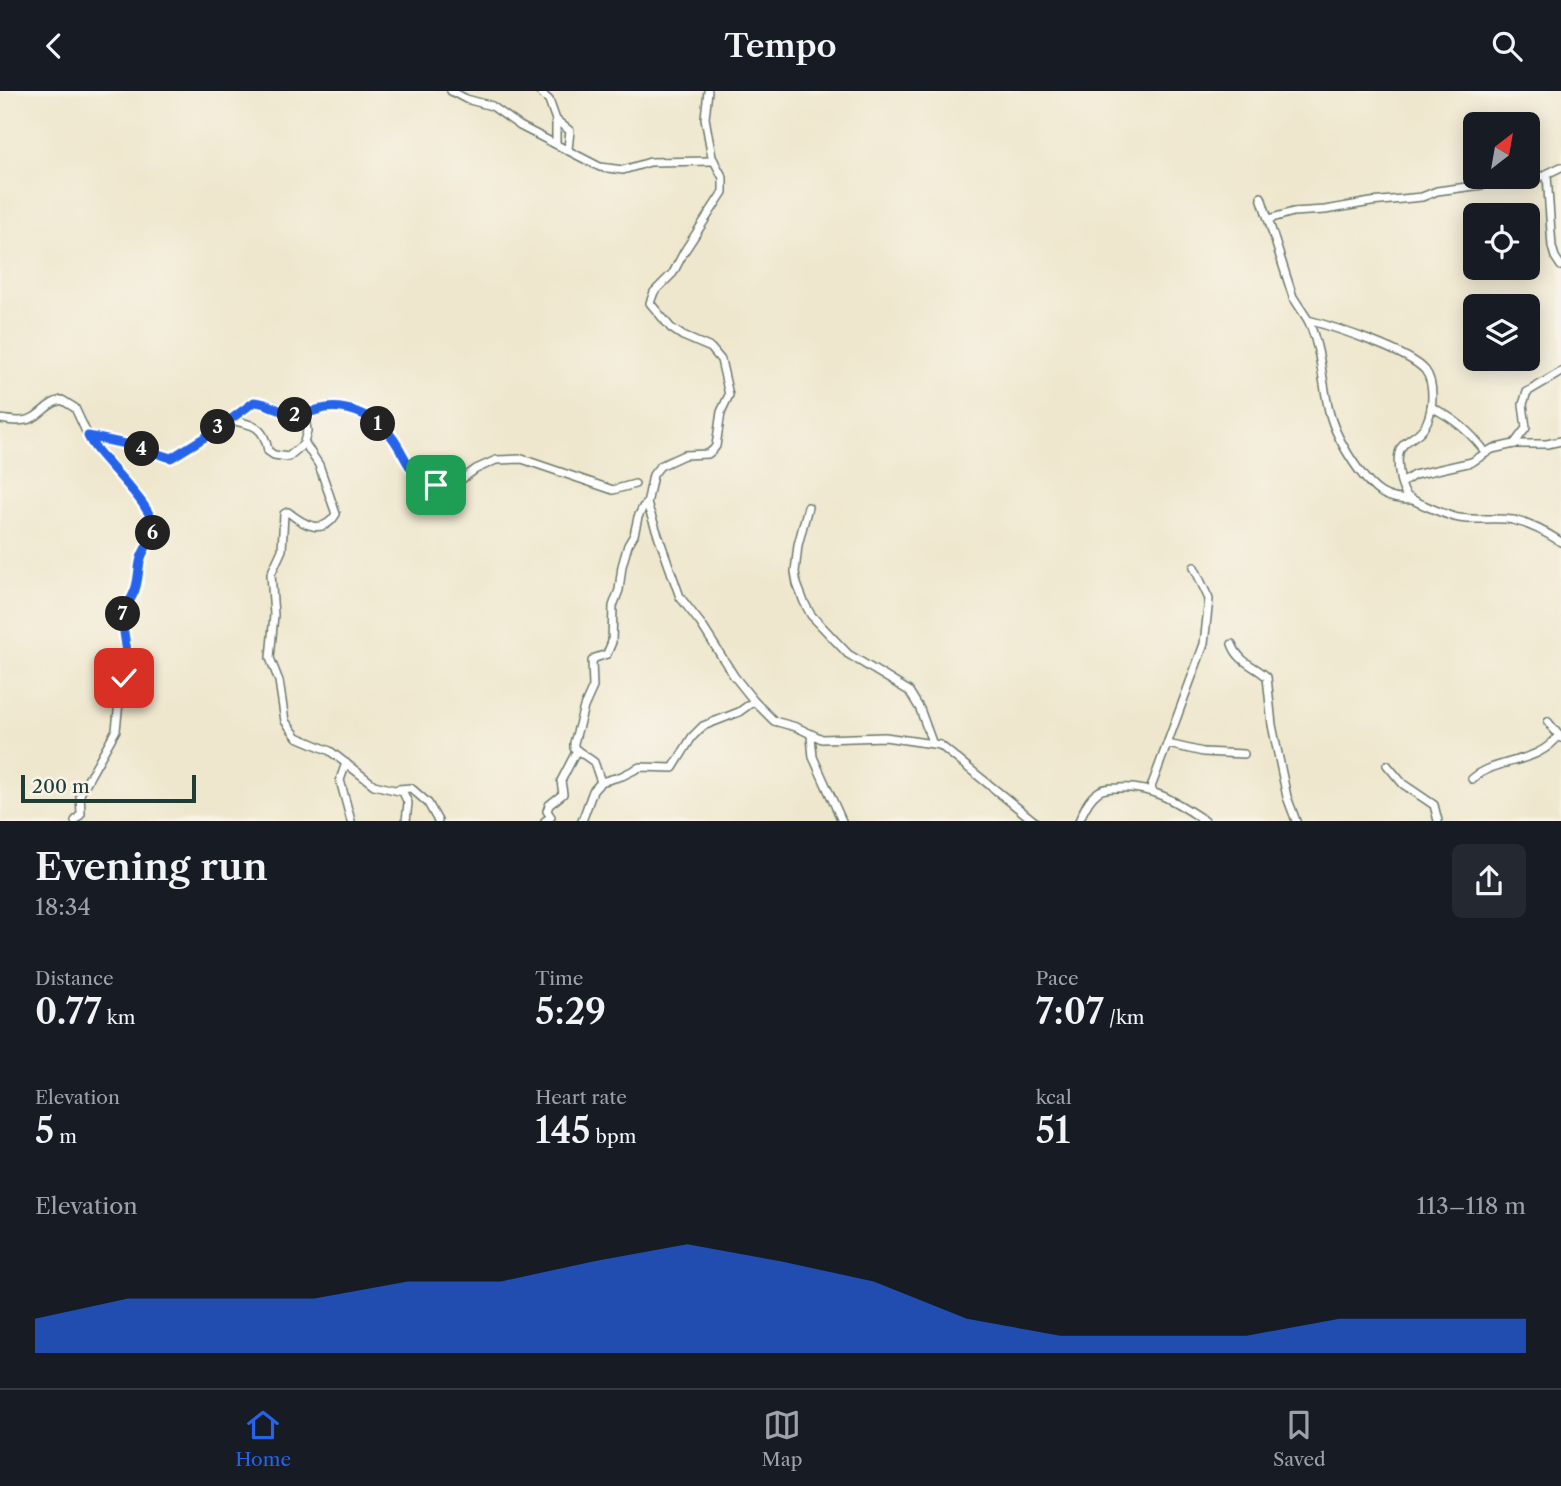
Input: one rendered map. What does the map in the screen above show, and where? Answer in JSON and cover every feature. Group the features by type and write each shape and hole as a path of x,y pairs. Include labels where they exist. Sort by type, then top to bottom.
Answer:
{"street":[{"path":"451,91 466,99 492,106 520,126 600,167 623,170 650,162 714,161"},
{"path":"539,91 549,100 556,120 556,143"},
{"path":"708,91 705,115 714,161 723,178 721,197 673,273 654,292 650,303 671,328 717,353 724,369 729,395 721,412 716,446 713,450 708,454 684,455 660,466 653,475 647,504 680,597 701,624 734,676 774,721 829,740 875,737 940,745 1034,821"},
{"path":"556,120 570,131 568,149"},
{"path":"1269,219 1293,212 1422,197 1446,189 1547,175 1561,167"},
{"path":"1547,175 1552,247 1561,266"},
{"path":"1261,197 1293,297 1308,320 1316,343 1331,419 1347,452 1363,476 1379,492 1393,499 1412,500 1458,518 1498,518 1520,522 1561,542"},
{"path":"1308,320 1358,336 1425,371 1429,379 1431,407 1423,429 1401,450 1399,460 1402,483 1406,495 1412,500"},
{"path":"1514,445 1526,428 1523,404 1527,392 1561,372"},
{"path":"0,419 30,419 53,402 62,400 75,408 97,451 142,502 151,519 153,532 141,557 135,590 122,619 129,666 120,692 116,730 80,794 81,814 75,821"},
{"path":"88,436 171,458 254,402 272,405 292,415 305,415 338,407 366,417 387,431 412,472 424,481 436,485 458,482 476,469 496,460 522,459 613,490 635,484"},
{"path":"1431,407 1453,418 1472,435 1486,453"},
{"path":"305,415 305,443 319,465 336,514 325,524 315,528 305,525 289,512 284,514 282,550 271,574 274,615 270,658 279,681 284,715 293,733 310,744 326,748 374,785 397,789 411,788 429,804 438,821"},
{"path":"227,421 243,423 260,430 266,436 268,451 274,455 288,457 305,443"},
{"path":"1402,483 1415,475 1472,462 1492,449 1561,441"},
{"path":"601,782 594,762 574,748 584,707 593,687 592,661 594,657 607,654 612,642 613,606 619,590 622,566 638,517 647,504"},
{"path":"808,507 798,545 795,572 804,602 811,615 848,654 909,691 920,709 932,742"},
{"path":"1150,790 1205,638 1209,599 1194,567"},
{"path":"1232,644 1236,655 1267,677 1272,725 1287,797 1296,821"},
{"path":"582,821 593,791 601,782 640,767 673,768 692,737 703,726 739,712 754,701"},
{"path":"1472,779 1486,769 1536,754 1550,745 1560,737 1548,722"},
{"path":"811,736 813,757 840,818 831,821"},
{"path":"1168,744 1203,752 1244,754"},
{"path":"545,821 551,817 547,811 550,805 563,794 562,781 577,750"},
{"path":"346,763 339,778 351,821"},
{"path":"1387,765 1403,784 1434,804 1438,821"},
{"path":"1080,821 1092,797 1101,790 1133,787 1150,790 1205,821"},
{"path":"397,789 408,803 406,821"}],"route":[{"path":"124,678 129,666 123,613 135,590 141,557 153,532 153,526 138,496 92,445 88,436 171,458 215,431 254,402 272,405 292,415 305,415 338,407 356,412 387,431 399,446 412,472 424,481 436,485"}]}
